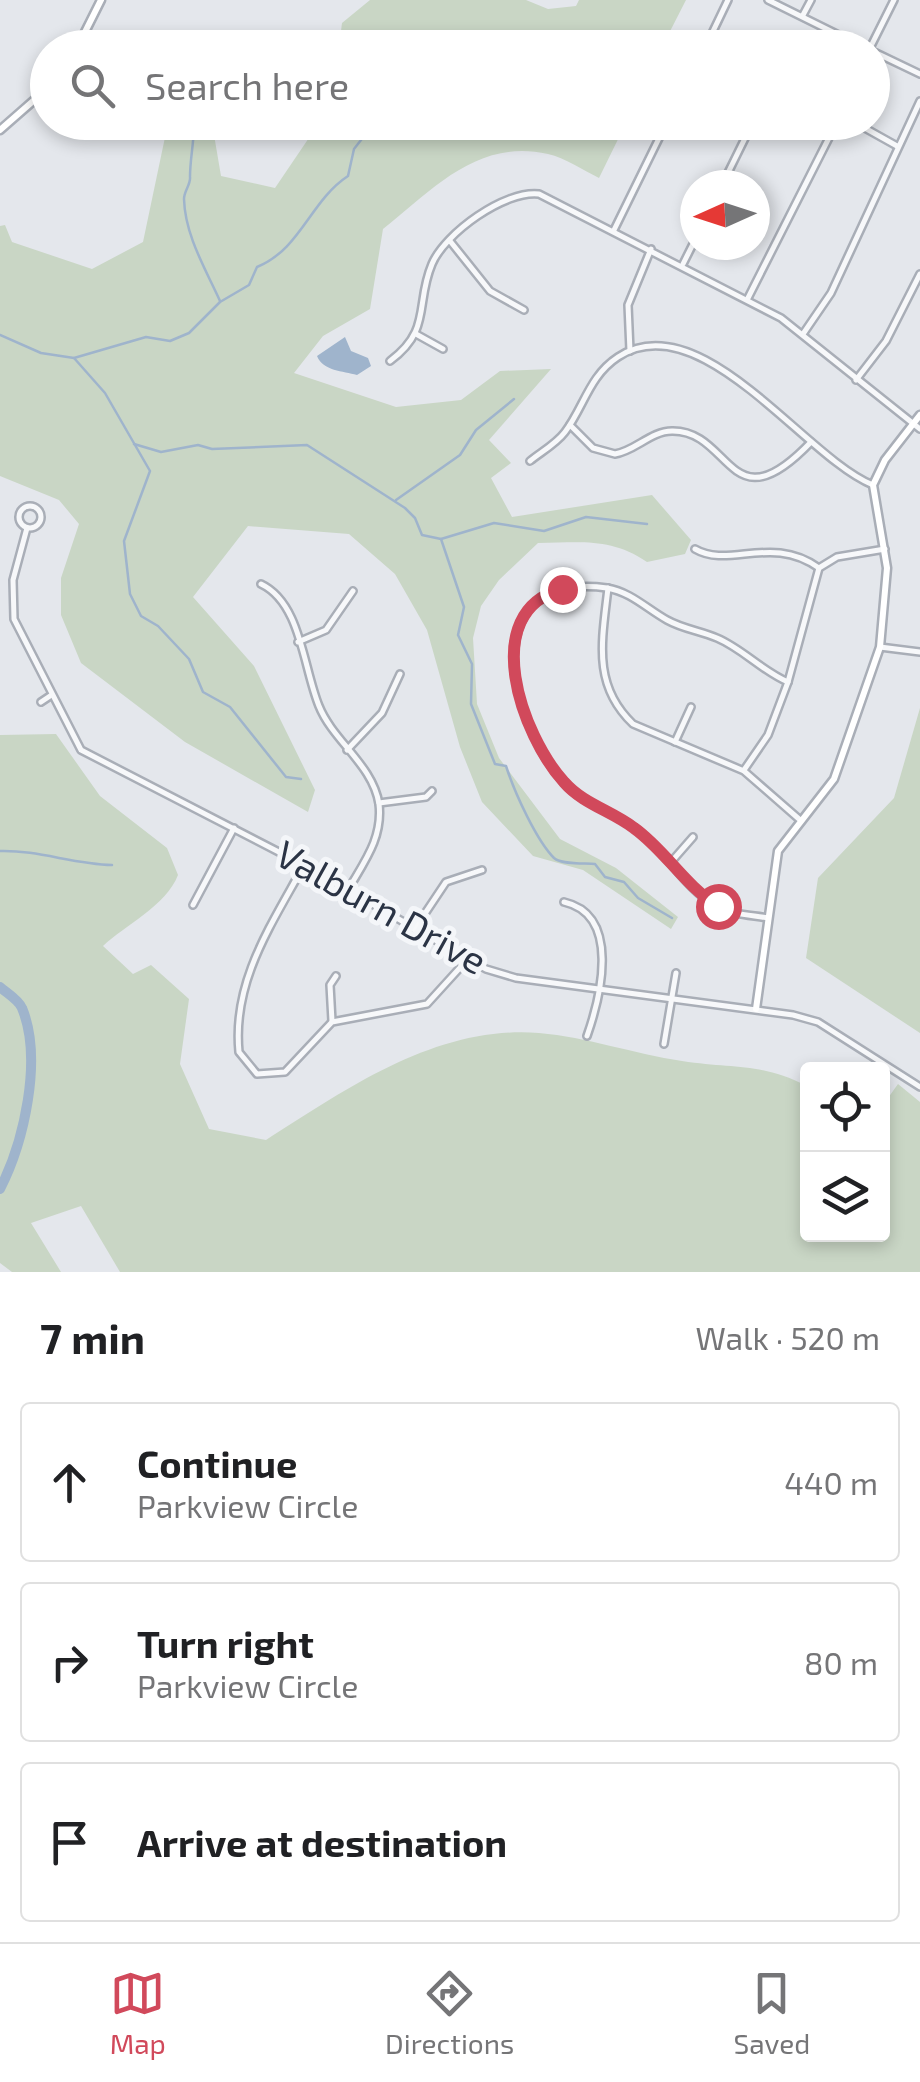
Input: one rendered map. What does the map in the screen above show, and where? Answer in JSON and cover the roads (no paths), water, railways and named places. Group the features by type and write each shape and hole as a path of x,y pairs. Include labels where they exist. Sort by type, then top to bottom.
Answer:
{"street":[{"path":"86,30 101,0"},
{"path":"714,30 728,0"},
{"path":"768,0 830,30"},
{"path":"802,16 810,0"},
{"path":"879,30 894,0"},
{"path":"890,59 920,74"},
{"path":"802,334 831,293 920,101"},
{"path":"0,130 30,104"},
{"path":"614,230 659,140"},
{"path":"730,170 745,140"},
{"path":"747,299 828,140"},
{"path":"886,140 897,146"},
{"path":"390,362 416,334 425,307 429,272 450,240 502,199 530,193 614,230 747,299 802,334 916,428"},
{"path":"450,240 490,292 524,310"},
{"path":"630,351 628,305 651,249"},
{"path":"683,264 685,260"},
{"path":"856,380 886,340 920,274"},
{"path":"416,334 443,350"},
{"path":"530,461 570,425 592,384 630,351 668,348 704,361 758,394 849,476 873,485"},
{"path":"756,1009 778,851 799,819 834,779 880,647 884,549 873,485 886,460 916,428 920,415"},
{"path":"570,425 593,448 614,454 662,432 683,432 747,476 776,473 811,442"},
{"path":"24,507 35,507 41,520 34,528 26,528 20,524 19,513 24,507"},
{"path":"26,528 13,580 18,630 50,696 41,702"},
{"path":"695,549 711,554 785,550 818,568"},
{"path":"744,771 768,735 788,682 818,568 837,557 884,549"},
{"path":"261,584 285,601 324,716 368,775 378,803 373,848 348,890"},
{"path":"768,918 718,906 631,825 564,782 548,761 518,692 517,627 532,602 562,589 608,588 622,592 666,620 719,639 764,672 788,682"},
{"path":"608,588 601,656 606,690 633,724 744,771 799,819"},
{"path":"298,642 326,630 354,591"},
{"path":"9,634 18,630"},
{"path":"880,647 920,652"},
{"path":"348,750 382,713 400,674"},
{"name":"Valburn Drive","path":"50,696 81,750 304,865 467,960 516,978 756,1009 818,1022 920,1087"},
{"path":"675,742 691,706"},
{"path":"378,803 426,797 432,792"},
{"path":"193,905 234,828"},
{"path":"671,862 693,838"},
{"path":"304,865 249,968 242,994 239,1052 257,1074 285,1072 332,1022 427,1004 467,960"},
{"path":"414,930 446,882 482,870"},
{"path":"564,902 577,905 597,924 602,944 586,1036"},
{"path":"664,1044 676,973"},
{"path":"332,1022 330,985 336,976"}],"water":[{"path":"345,337 351,351 368,358 371,366 357,375 329,368 317,356"}],"waterway":[{"path":"193,140 185,212 197,251 220,301"},
{"path":"0,335 41,353 74,358 146,337 170,341 189,333 220,302 249,285 257,267 272,259 295,237 324,198 348,176 354,149 361,140"},
{"path":"74,358 105,393 150,471 124,541 130,594 141,616 158,626 189,659 203,692 230,707 286,777 301,779"},
{"path":"396,500 460,455 476,430 514,399"},
{"path":"134,444 161,452 198,445 212,449 307,445 405,508 415,518 422,535 441,539 464,607 458,635 472,664 471,704 495,764 506,766 541,840 554,858 595,864 605,877 624,882 638,898 672,918"},
{"path":"441,539 494,523 544,531 586,517 647,524"},
{"path":"0,851 112,865"},
{"path":"0,987 22,1008 31,1051 23,1125 0,1189"}]}
